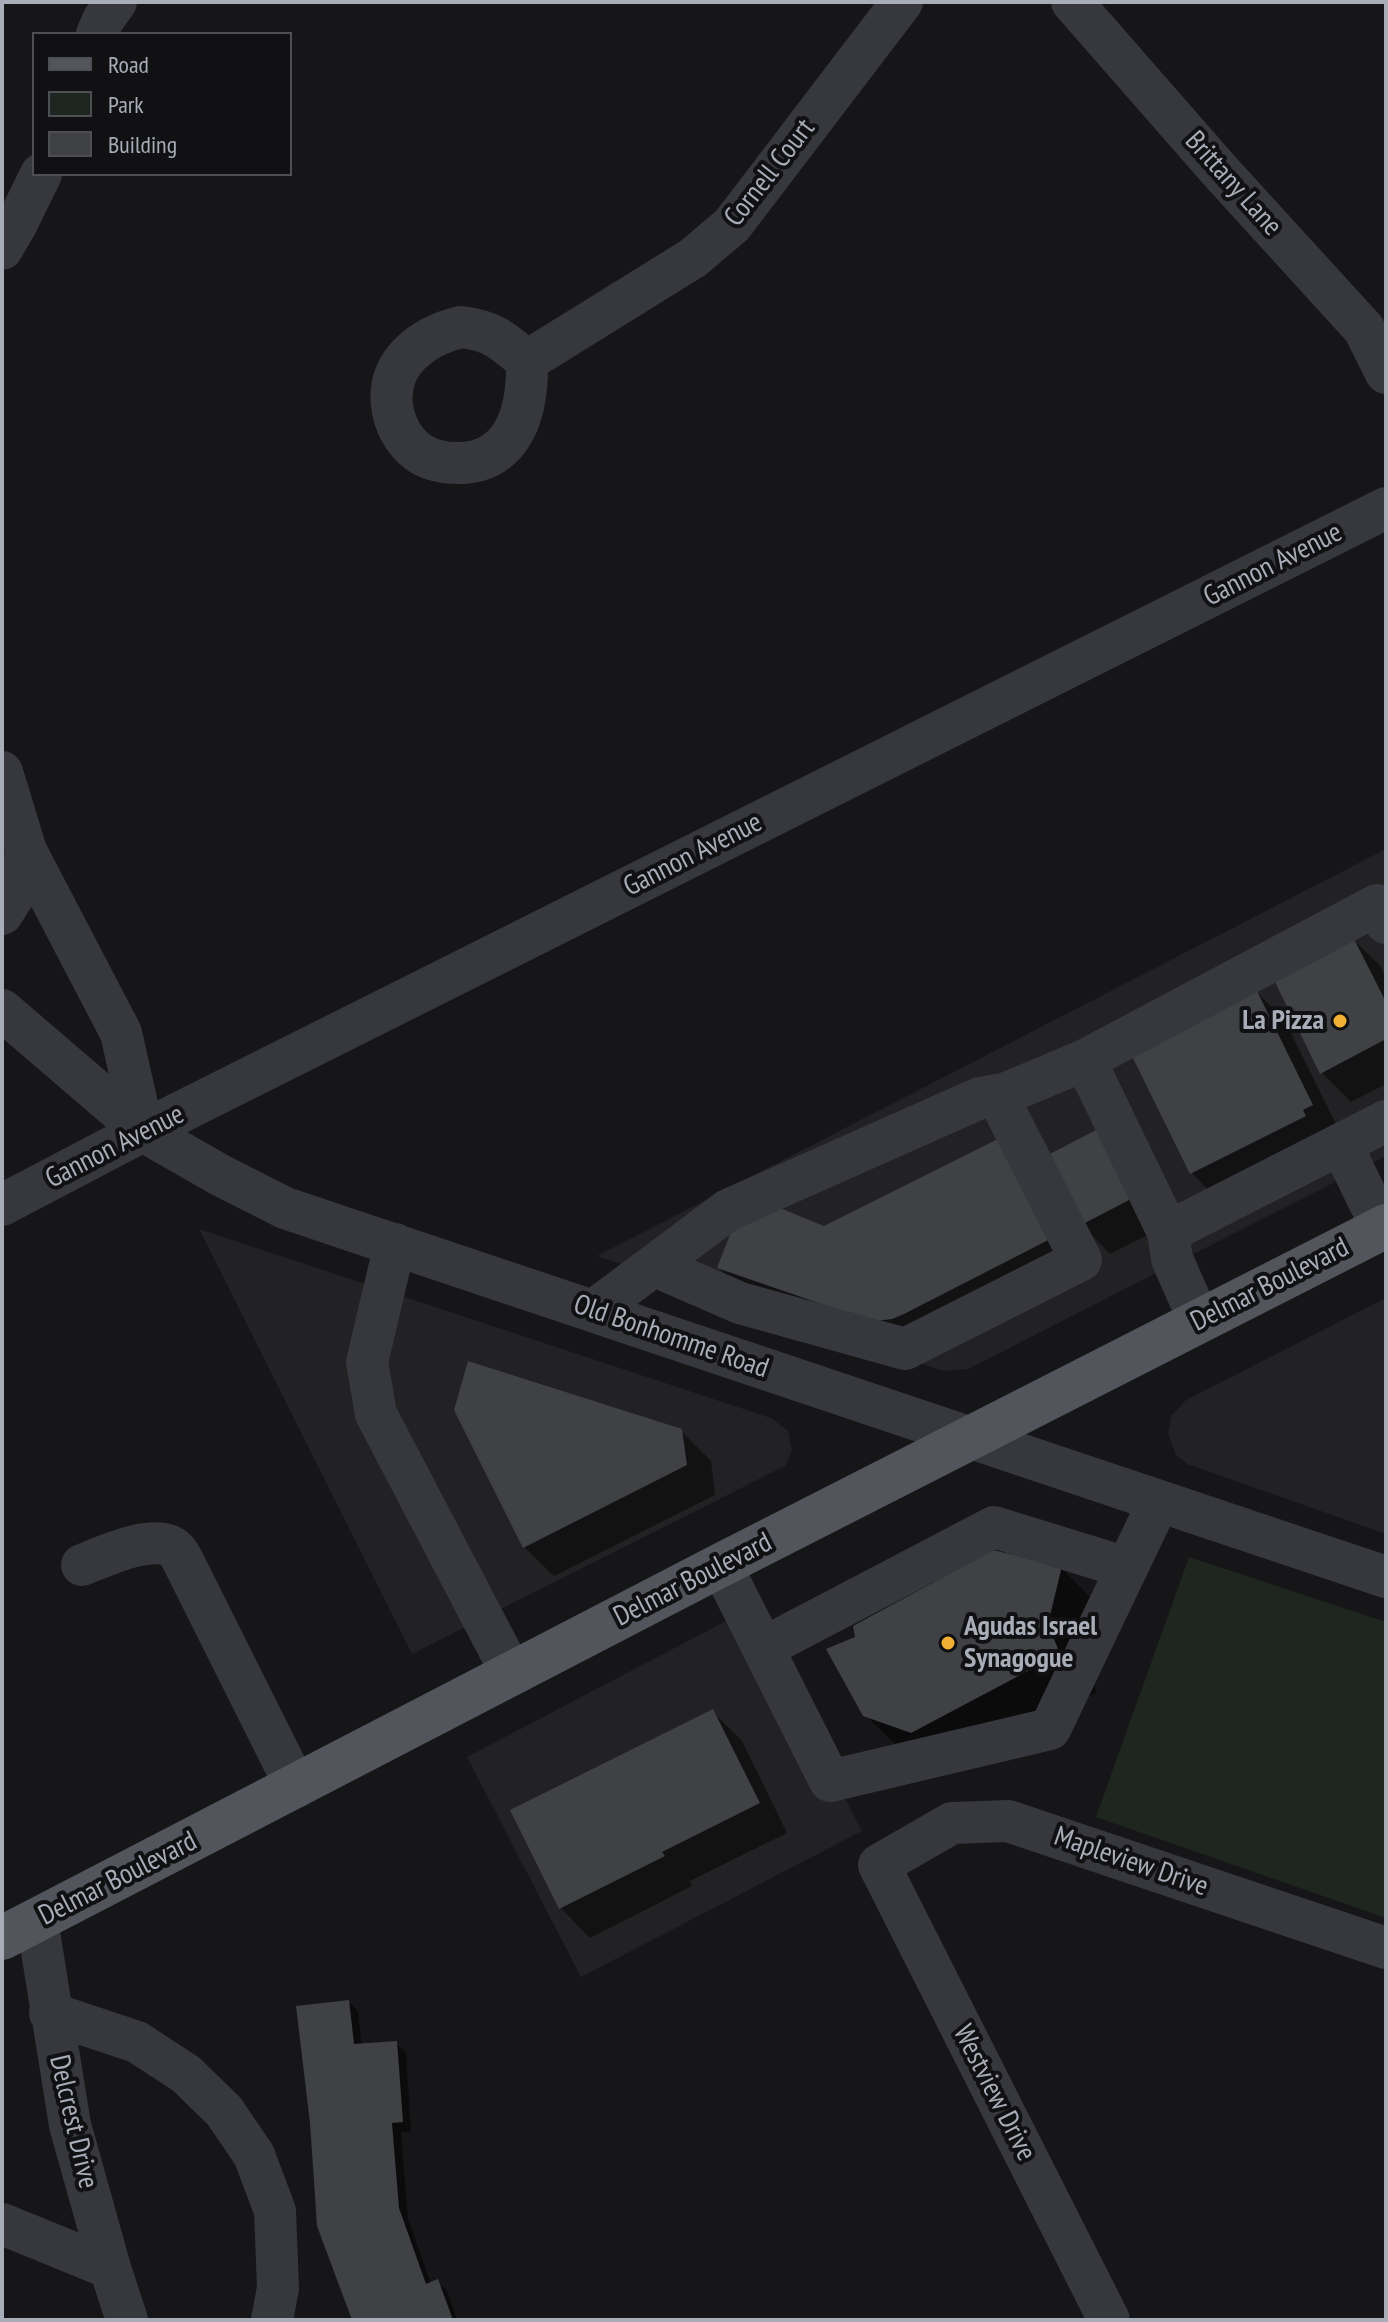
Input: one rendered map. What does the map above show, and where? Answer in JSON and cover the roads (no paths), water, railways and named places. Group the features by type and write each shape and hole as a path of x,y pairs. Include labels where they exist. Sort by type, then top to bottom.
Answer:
{"main road":[{"name":"Delmar Boulevard","path":"19,1929 721,1565 1384,1227"}],"street":[{"name":"Cornell Court","path":"527,361 693,258 732,225 902,2"},
{"name":"Brittany Lane","path":"1072,2 1364,329 1386,373"},
{"path":"2,249 40,176"},
{"name":"Gannon Avenue","path":"2,1205 143,1131 1386,508"},
{"path":"2,772 26,851 121,1033 143,1131"},
{"path":"2,914 22,878 26,851"},
{"path":"593,1311 728,1210 980,1098 997,1095 1085,1060 1382,914"},
{"name":"Old Bonhomme Road","path":"2,1010 143,1131 285,1208 1386,1577"},
{"path":"1085,1060 1168,1232 1172,1259 1199,1320"},
{"path":"845,1395 905,1349 1081,1260 997,1095"},
{"path":"1168,1232 1386,1121"},
{"path":"1341,1144 1384,1227"},
{"path":"395,1244 367,1362 376,1414 512,1674"},
{"path":"655,1266 740,1303 905,1349"},
{"path":"721,1565 830,1781 1050,1729 1159,1501"},
{"path":"763,1648 994,1527 1127,1568"},
{"path":"82,1565 129,1547 160,1543 175,1548 296,1787"},
{"name":"Mapleview Drive","path":"879,1865 952,1823 1008,1821 1386,1948"},
{"name":"Westview Drive","path":"879,1865 1109,2320"},
{"name":"Delcrest Drive","path":"19,1929 50,2013 70,2125 127,2320"},
{"path":"50,2013 137,2042 186,2074 224,2111 254,2155 275,2211 278,2288 272,2320"},
{"path":"2,2224 110,2268"}],"place":[{"name":"La Pizza","path":"1340,1021"},
{"name":"Agudas Israel Synagogue","path":"948,1643"}]}
